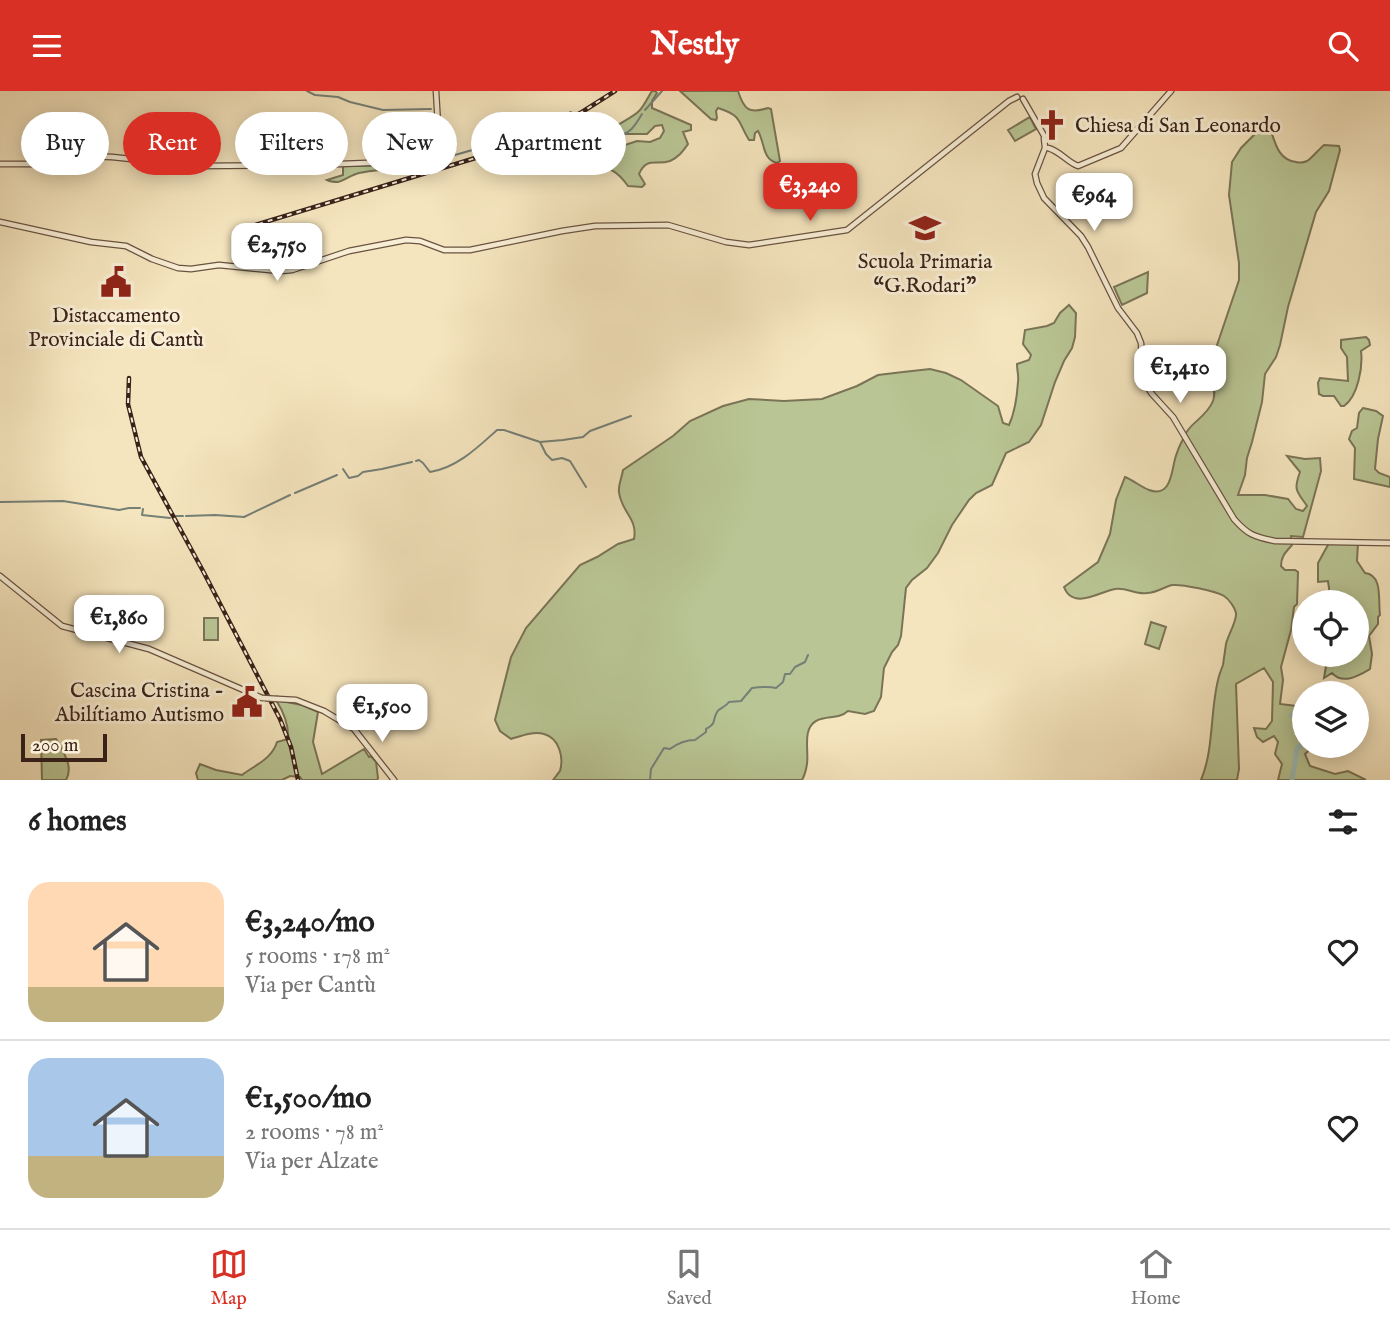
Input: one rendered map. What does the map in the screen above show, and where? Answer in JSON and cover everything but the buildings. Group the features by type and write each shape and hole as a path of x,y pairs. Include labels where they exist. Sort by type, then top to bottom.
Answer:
{"street":[{"path":"0,164 33,164 86,156 190,166 376,164 411,158 426,148 435,133 438,116 436,91"},
{"path":"1048,148 1059,152 1078,166 1121,148 1171,91"},
{"path":"0,222 96,243 126,246 152,259 178,268 191,269 219,265 286,271 349,251 391,242 411,240 444,250 470,250 595,226 668,225 726,242 749,245 847,230 1011,100 1021,97 1047,142 1048,148 1037,167"},
{"path":"1043,135 1045,148 1035,178 1044,198 1084,241 1118,308 1137,333 1141,343 1146,385 1173,417 1234,519 1256,538 1275,541 1390,543"},
{"path":"0,576 62,626 149,649 262,698 296,700 324,711 352,728 394,780"}],"green space":[{"path":"652,91 655,91 657,93 652,101 652,108 691,125 691,130 683,132 688,144 676,158 645,165 639,174 645,184 642,187 628,186 618,175 626,175 626,145 637,141 650,142 660,138 664,131 662,125 655,126 647,134 626,134 626,120 644,104"},
{"path":"680,91 738,91 748,109 771,109 780,161 777,163 769,158 758,131 754,140 749,140 732,114 718,108 716,120 711,119"},
{"path":"1030,117 1036,129 1015,141 1008,130"},
{"path":"1270,128 1281,154 1290,161 1307,161 1324,145 1339,146 1340,150 1329,191 1316,212 1276,357 1265,374 1262,402 1238,495 1265,495 1288,499 1296,509 1303,511 1307,506 1297,487 1300,472 1287,456 1320,458 1321,471 1303,537 1291,536 1292,545 1284,554 1281,563 1285,570 1298,572 1297,590 1292,590 1291,630 1281,667 1283,680 1280,704 1292,706 1292,758 1307,758 1310,766 1335,774 1348,771 1366,780 1278,780 1282,764 1275,754 1278,742 1274,736 1263,742 1257,737 1254,728 1266,729 1272,721 1273,682 1264,668 1236,684 1239,769 1237,780 1201,780 1208,756 1218,680 1236,616 1232,604 1220,594 1183,586 1172,585 1143,593 1115,589 1080,599 1068,594 1064,587 1098,562 1110,534 1116,500 1125,477 1149,490 1163,490 1170,479 1175,458 1186,433 1213,401 1210,364 1239,280 1229,195 1232,162 1241,148 1259,130"},
{"path":"362,165 362,173 338,182 327,180 348,175 348,166"},
{"path":"1148,272 1147,293 1122,305 1114,287"},
{"path":"1069,305 1076,313 1075,337 1055,382 1041,425 1029,442 1006,453 992,485 969,500 938,553 906,588 901,636 884,668 881,697 874,711 865,714 848,711 840,716 820,719 809,729 807,764 802,780 553,780 560,771 561,760 553,739 536,733 511,739 500,731 495,720 511,657 526,628 580,565 618,544 634,539 632,520 620,499 623,470 690,421 723,406 749,399 822,399 878,375 903,372 930,369 961,380 998,406 1003,423 1009,425 1016,399 1017,364 1029,360 1031,355 1023,344 1025,330 1054,323"},
{"path":"1366,337 1370,345 1361,351 1358,381 1349,401 1341,406 1334,396 1319,394 1320,378 1348,381 1347,357 1341,348 1341,340"},
{"path":"1363,408 1383,416 1375,469 1390,477 1390,487 1354,479 1355,448 1349,439 1352,431 1357,428 1359,413"},
{"path":"1329,543 1358,543 1357,561 1365,573 1375,578 1378,589 1380,615 1378,624 1369,636 1369,590 1329,590 1328,581 1318,582 1318,563"},
{"path":"204,618 218,618 218,640 204,640"},
{"path":"1151,622 1166,627 1159,649 1145,644"},
{"path":"1369,636 1372,654 1370,669 1346,679 1336,677 1332,673 1324,678 1326,667 1369,667"},
{"path":"276,700 302,705 318,712 313,742 322,774 364,749 376,762 377,780 302,780 300,777 290,776 282,780 198,780 196,773 200,764 242,775 267,757 277,742 288,739 285,719"},
{"path":"56,739 67,759 68,775 66,780 42,780 41,740"}],"waterway":[{"path":"307,91 383,110 431,109"},
{"path":"645,110 662,91"},
{"path":"626,133 642,114"},
{"path":"457,154 471,150"},
{"path":"416,461 423,463 430,472 440,470 467,456 497,430 540,442 563,440 583,437 590,431 631,416"},
{"path":"540,442 552,460 562,458 570,461 586,487"},
{"path":"343,469 349,478 363,472 412,462"},
{"path":"295,493 337,475"},
{"path":"186,516 244,517 290,495"},
{"path":"0,502 63,501 119,510 140,508"},
{"path":"143,509 142,515 170,518"},
{"path":"176,516 183,516"},
{"path":"650,780 651,769 664,748 670,749 682,742 695,740 712,725 718,711 729,702 741,701 752,688 776,688 783,682 785,674 790,674 795,667 805,662 808,655"},
{"path":"1292,780 1296,758"}],"railway":[{"path":"239,230 536,137 615,91"},
{"path":"129,378 128,404 141,457 280,719 291,747 298,780"}],"place":[{"name":"Chiesa di San Leonardo","path":"1052,125"},
{"name":"Scuola Primaria “G.Rodari”","path":"925,228"},
{"name":"Distaccamento Provinciale di Cantù","path":"116,282"},
{"name":"Cascina Cristina - Abilítiamo Autismo","path":"247,702"}]}
